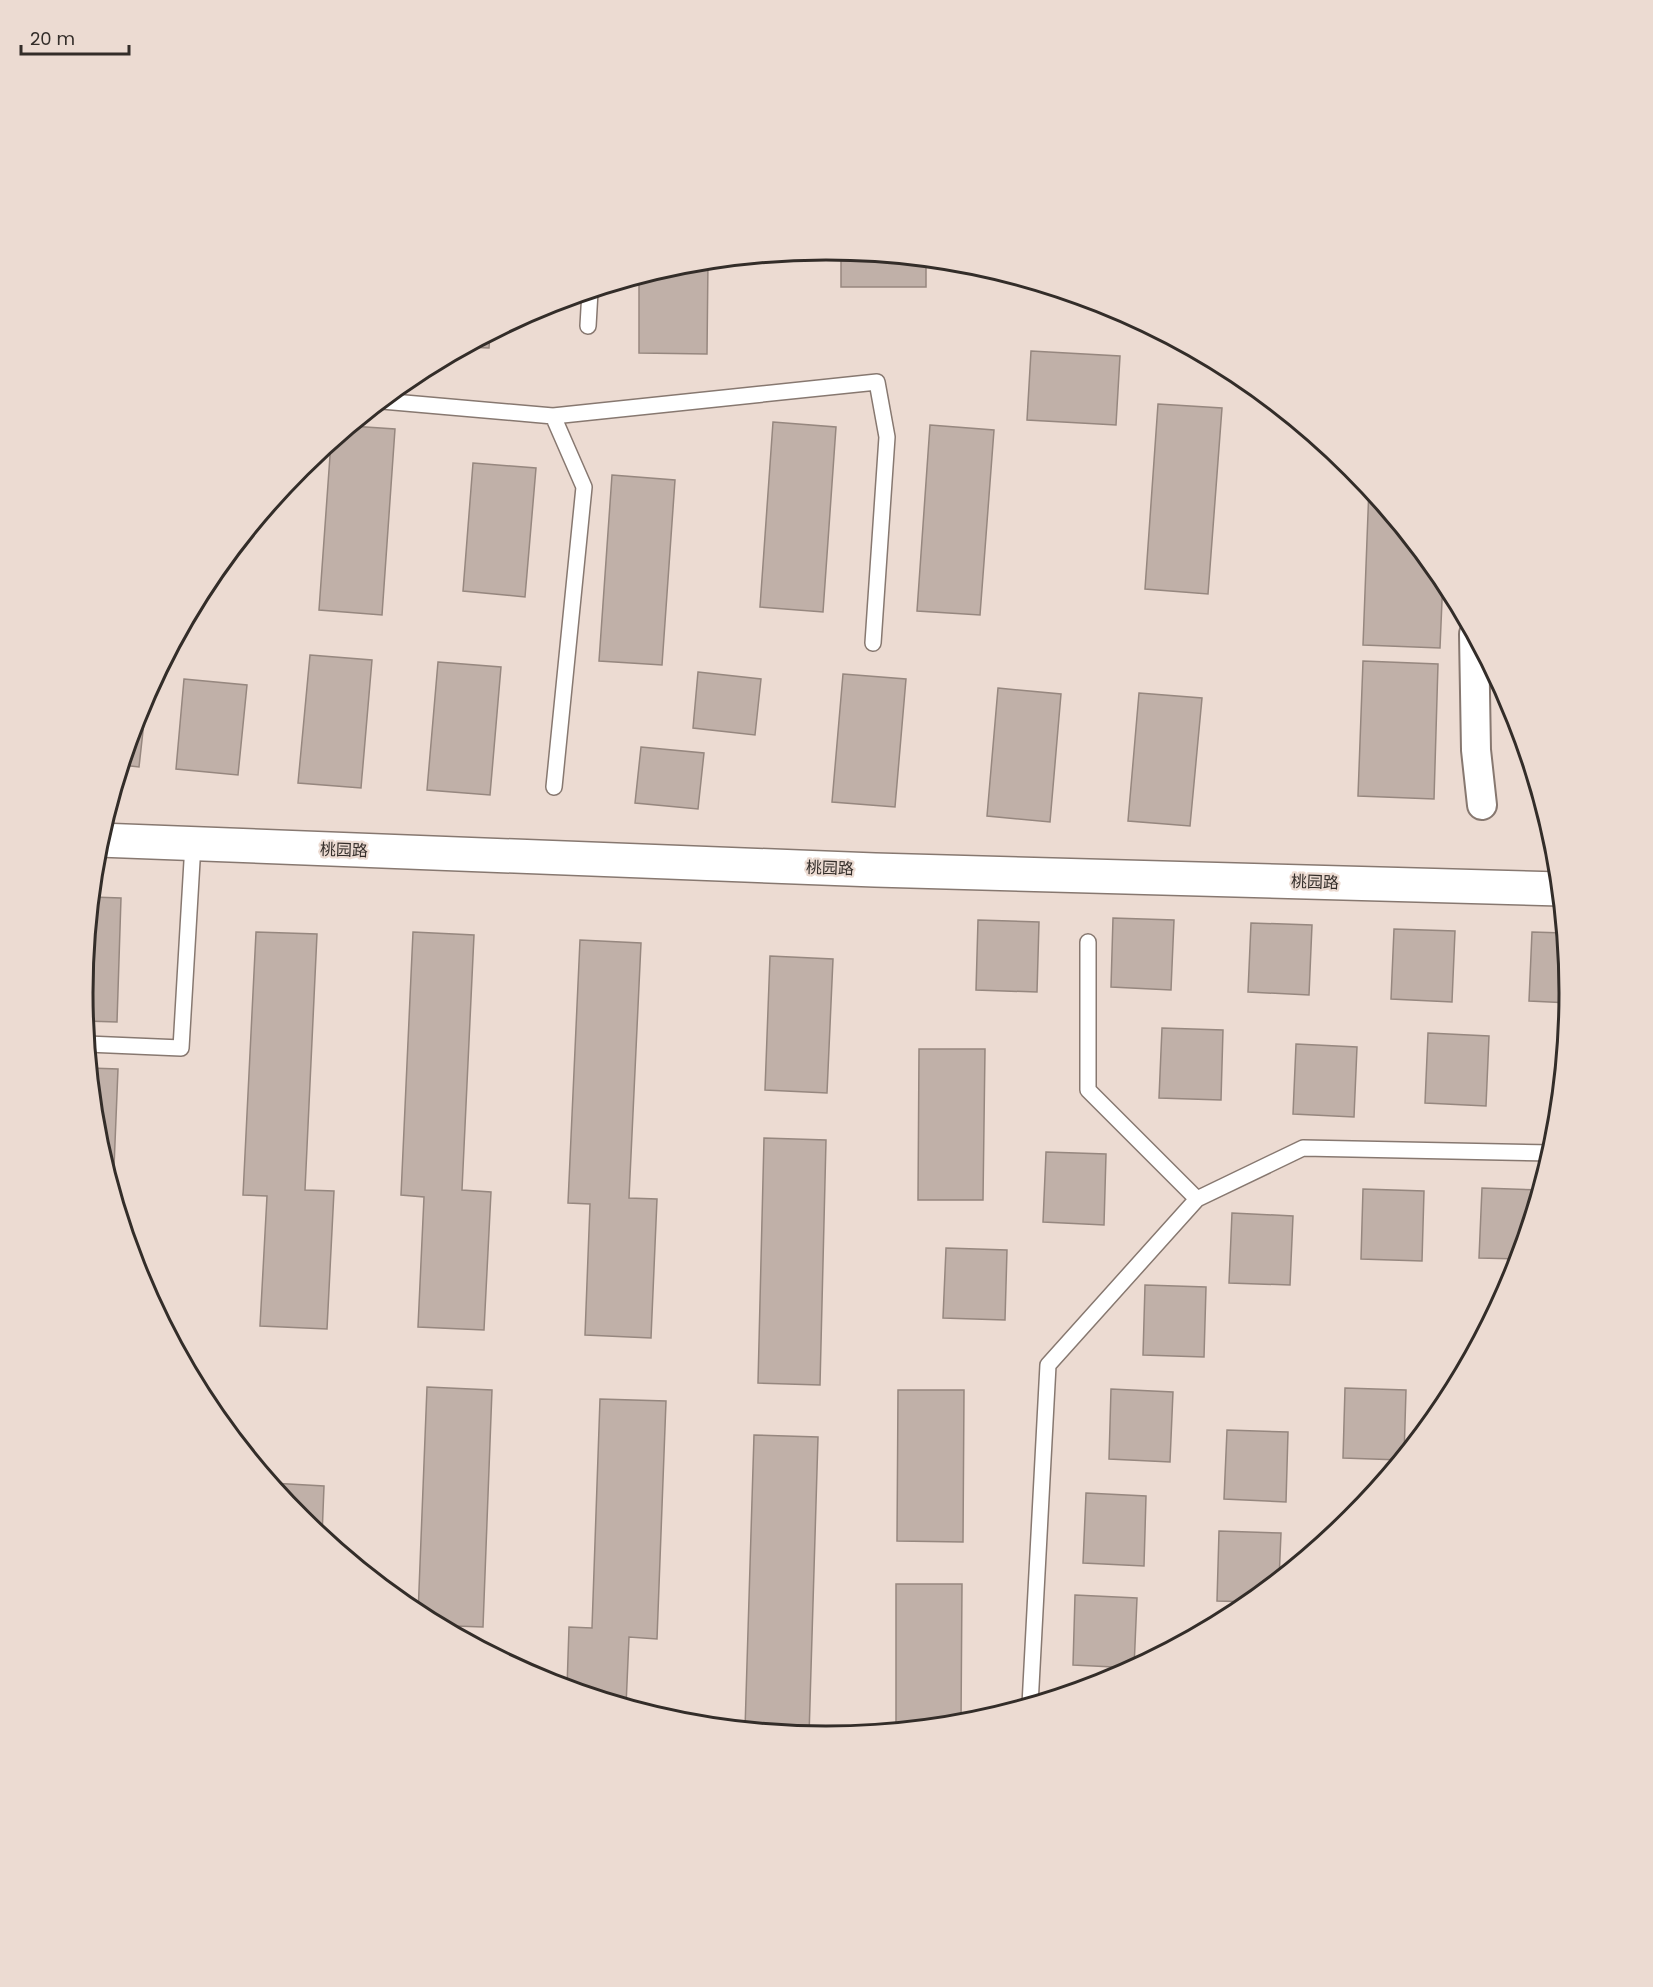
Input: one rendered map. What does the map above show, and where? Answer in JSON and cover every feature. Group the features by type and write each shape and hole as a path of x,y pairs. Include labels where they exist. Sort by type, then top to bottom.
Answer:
{"street":[{"path":"1474,650 1476,750 1482,805"},
{"name":"桃园路","path":"109,840 875,870 1552,889"}],"lane":[{"path":"588,327 590,300"},
{"path":"394,402 553,416 877,381 886,437 873,643"},
{"path":"553,416 584,487 554,788"},
{"path":"95,1044 182,1048 193,844"},
{"path":"1088,942 1088,1090 1197,1199"},
{"path":"1030,1698 1048,1365 1197,1199 1303,1148 1542,1153"}],"building":[{"path":"841,261 926,267 926,287 841,287"},
{"path":"708,270 707,354 639,353 639,285"},
{"path":"489,343 489,348 480,348"},
{"path":"1031,351 1120,356 1116,425 1027,420"},
{"path":"1158,404 1222,408 1208,594 1145,589"},
{"path":"773,422 836,427 823,612 760,607"},
{"path":"930,425 994,430 980,615 917,611"},
{"path":"362,427 395,429 382,615 319,610 330,454"},
{"path":"473,463 536,468 525,597 463,591"},
{"path":"612,475 675,480 662,665 599,661"},
{"path":"1369,500 1408,547 1442,596 1440,648 1363,645"},
{"path":"310,655 372,660 361,788 298,783"},
{"path":"1363,661 1438,664 1434,799 1358,796"},
{"path":"438,662 501,667 490,795 427,790"},
{"path":"698,672 761,679 755,735 693,728"},
{"path":"843,674 906,679 895,807 832,802"},
{"path":"184,679 247,685 238,775 176,769"},
{"path":"998,688 1061,694 1050,822 987,816"},
{"path":"1139,693 1202,698 1190,826 1128,821"},
{"path":"143,728 139,767 130,766"},
{"path":"641,747 704,753 698,809 635,803"},
{"path":"99,897 121,898 117,1022 94,1021 93,994"},
{"path":"1113,918 1174,920 1171,990 1111,987"},
{"path":"978,920 1039,922 1037,992 976,990"},
{"path":"1251,923 1312,925 1309,995 1248,992"},
{"path":"1394,929 1455,931 1452,1002 1391,999"},
{"path":"256,932 317,934 305,1190 334,1191 327,1329 260,1326 267,1196 243,1195"},
{"path":"413,932 474,935 462,1190 491,1192 484,1330 418,1327 424,1197 401,1195"},
{"path":"1532,932 1557,933 1560,1002 1529,1001"},
{"path":"580,940 641,943 629,1198 657,1199 651,1338 585,1335 590,1204 568,1203"},
{"path":"770,956 833,959 827,1093 765,1090"},
{"path":"1162,1028 1223,1030 1221,1100 1159,1098"},
{"path":"1428,1033 1489,1036 1486,1106 1425,1103"},
{"path":"1296,1044 1357,1047 1354,1117 1293,1114"},
{"path":"919,1049 985,1049 983,1200 918,1200"},
{"path":"97,1068 118,1069 114,1166 107,1137"},
{"path":"764,1138 826,1140 820,1385 758,1383"},
{"path":"1046,1152 1106,1154 1104,1225 1043,1222"},
{"path":"1482,1188 1533,1190 1510,1259 1479,1258"},
{"path":"1363,1189 1424,1191 1422,1261 1361,1259"},
{"path":"1232,1213 1293,1216 1290,1285 1229,1283"},
{"path":"946,1248 1007,1250 1005,1320 943,1318"},
{"path":"1145,1285 1206,1287 1204,1357 1143,1355"},
{"path":"427,1387 492,1390 483,1627 455,1626 418,1603"},
{"path":"1345,1388 1406,1390 1404,1444 1392,1460 1343,1458"},
{"path":"1111,1389 1173,1392 1170,1462 1109,1459"},
{"path":"898,1390 964,1390 963,1542 897,1541"},
{"path":"600,1399 666,1401 657,1639 629,1637 626,1699 567,1679 569,1627 592,1628"},
{"path":"1227,1430 1288,1432 1286,1502 1224,1499"},
{"path":"754,1435 818,1437 809,1726 745,1722"},
{"path":"281,1484 324,1486 322,1526"},
{"path":"1086,1493 1146,1496 1144,1566 1083,1563"},
{"path":"1219,1531 1281,1533 1279,1570 1236,1602 1217,1601"},
{"path":"896,1584 962,1584 961,1714 896,1723"},
{"path":"1075,1595 1137,1598 1134,1659 1116,1667 1073,1665"}]}
